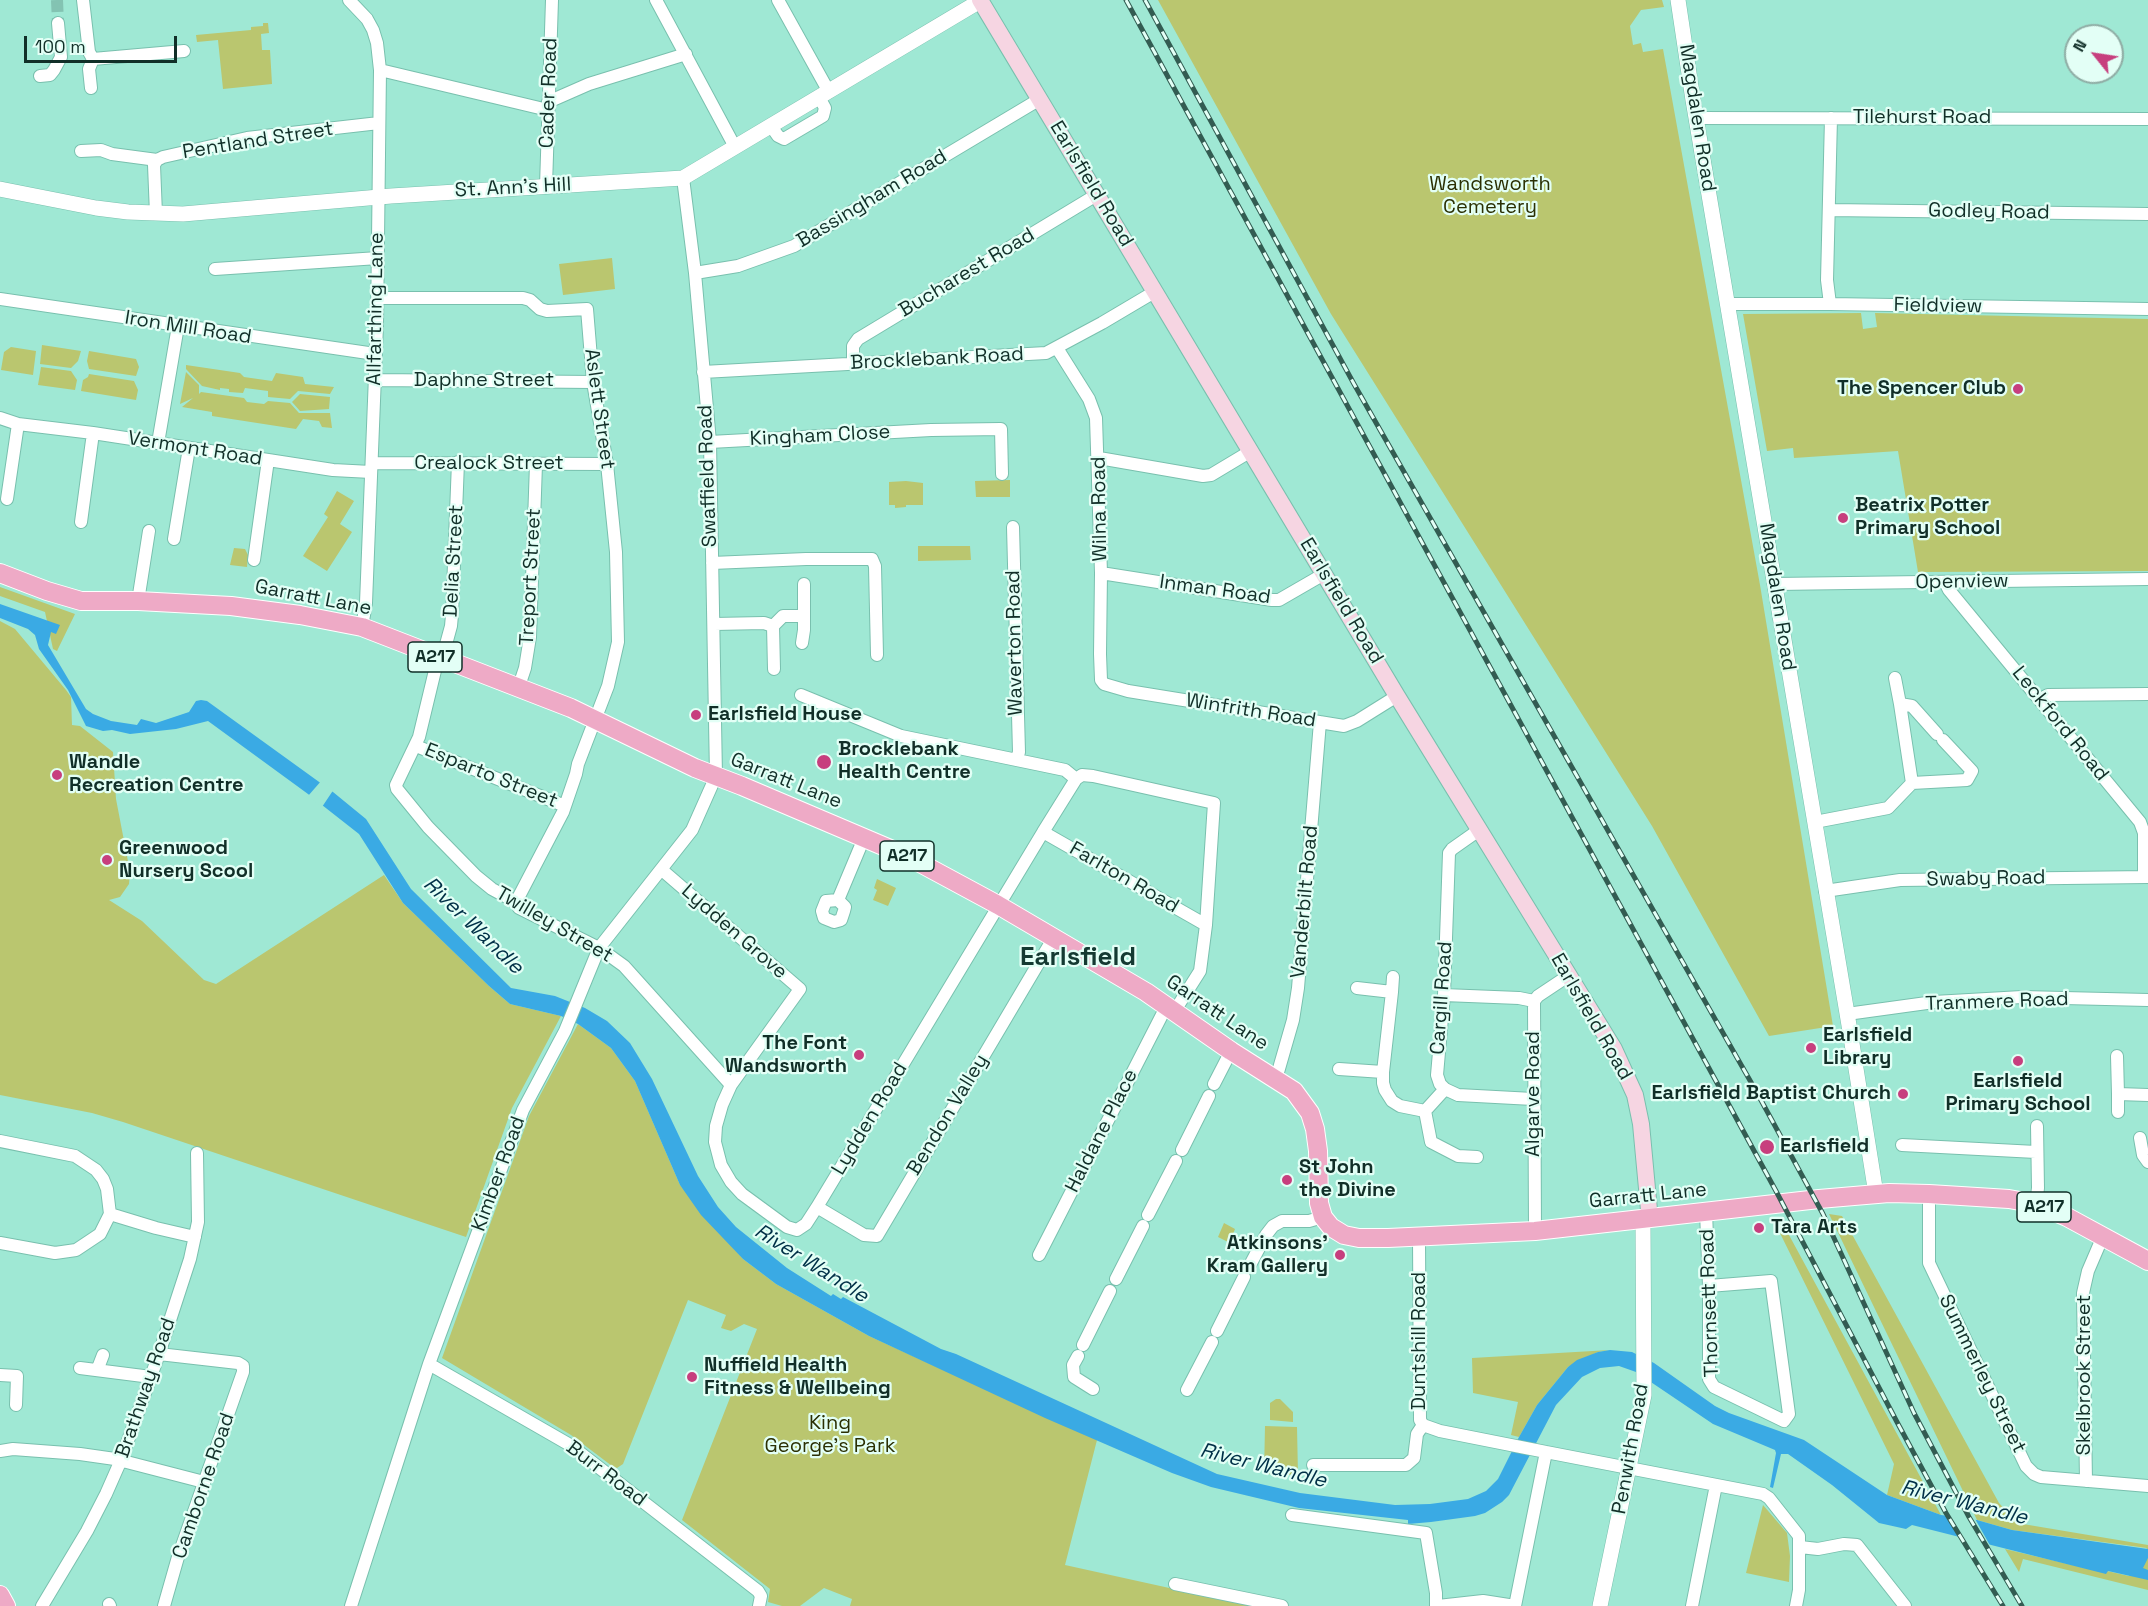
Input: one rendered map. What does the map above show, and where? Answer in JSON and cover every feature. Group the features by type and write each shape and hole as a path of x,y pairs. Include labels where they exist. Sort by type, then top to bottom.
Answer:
{"main road":[{"name":"Earlsfield Road","path":"980,0 1397,696 1614,1049 1635,1095 1641,1124 1649,1210 1645,1219"},
{"name":"Garratt Lane","path":"0,573 81,601 138,601 242,607 362,627 596,719 689,765 909,857 998,905 1146,992 1294,1091 1310,1113 1318,1151 1319,1203 1323,1217 1331,1227 1352,1237 1419,1237 1535,1231 1876,1194 1929,1194 2001,1198 2036,1204 2050,1209 2148,1261"},
{"path":"0,1595 6,1606"}],"street":[{"path":"83,0 91,14 89,52 93,59"},
{"name":"Allfarthing Lane","path":"349,0 367,19 372,30 377,43 380,70 378,298 366,603 362,627"},
{"name":"Cader Road","path":"546,186 552,0"},
{"path":"656,0 735,147"},
{"path":"778,0 824,94"},
{"name":"St. Ann's Hill","path":"0,189 96,208 156,214 212,213 379,198 683,178 980,0"},
{"name":"Magdalen Road","path":"1678,0 1876,1194"},
{"path":"40,76 50,75 60,57 58,23"},
{"path":"93,59 184,51"},
{"path":"380,70 548,106 589,84 686,54"},
{"path":"91,88 89,69 93,59"},
{"name":"Bassingham Road","path":"694,273 738,266 794,246 1040,99"},
{"name":"Tilehurst Road","path":"1696,118 2148,119"},
{"path":"1830,304 1827,280 1831,118"},
{"name":"Pentland Street","path":"156,214 154,165 157,160 247,138 379,123"},
{"path":"81,151 101,150 112,154 157,160"},
{"name":"Swaffield Road","path":"683,178 710,442 716,776"},
{"name":"Bucharest Road","path":"853,363 853,346 858,339 1098,194"},
{"name":"Godley Road","path":"1829,210 2148,214"},
{"path":"215,269 378,258"},
{"name":"Brocklebank Road","path":"703,372 1035,355 1057,348 1156,291"},
{"name":"Aslett Street","path":"378,298 523,298 547,311 587,309 592,382 607,464 616,552 618,642 611,678 579,761 557,827 516,902"},
{"name":"Iron Mill Road","path":"0,299 375,354"},
{"name":"Fieldview","path":"1728,306 1733,304 1830,304 2148,309"},
{"path":"158,443 178,326"},
{"name":"Wilna Road","path":"1057,348 1089,399 1096,418 1099,458 1101,680"},
{"name":"Daphne Street","path":"375,380 592,382"},
{"name":"Vermont Road","path":"0,418 18,424 93,433 333,470 371,468"},
{"path":"7,499 18,424"},
{"name":"Kingham Close","path":"710,442 931,430 1001,429 1002,474"},
{"path":"81,522 93,433"},
{"path":"174,539 189,448"},
{"path":"1099,458 1203,476 1211,475 1251,451"},
{"path":"254,560 268,460"},
{"name":"Crealock Street","path":"371,468 458,462 607,464"},
{"name":"Delia Street","path":"440,658 451,626 458,462"},
{"name":"Treport Street","path":"518,688 525,668 530,637 536,464"},
{"name":"Waverton Road","path":"1013,527 1019,752 1017,759"},
{"path":"138,601 149,531"},
{"path":"712,563 872,559 875,566 877,656"},
{"name":"Inman Road","path":"1101,573 1272,600 1279,600 1324,574"},
{"name":"Openview","path":"1775,584 2148,579"},
{"name":"Leckford Road","path":"1945,582 2040,699 2144,820 2146,877"},
{"path":"802,643 804,584"},
{"path":"774,669 773,626 783,616 804,616"},
{"path":"714,624 764,623 773,626"},
{"name":"Twilley Street","path":"440,658 416,746 396,785 397,789 428,827 476,876 497,892 516,902 519,908 598,948 624,966 731,1085"},
{"path":"1895,678 1912,783"},
{"name":"Winfrith Road","path":"1101,680 1107,687 1344,726 1357,721 1397,696"},
{"path":"2040,699 2048,695 2148,694"},
{"path":"801,695 902,736 1065,770 1076,779 998,905"},
{"path":"1815,822 1888,808 1912,783 1967,780 1972,771 1912,706 1900,704"},
{"name":"Vanderbilt Road","path":"1276,1079 1293,1020 1298,988 1320,723"},
{"name":"Esparto Street","path":"416,746 565,806"},
{"name":"Kimber Road","path":"351,1606 429,1364 515,1128 568,1023 598,948 662,870 694,826 716,776"},
{"name":"Haldane Place","path":"1039,1255 1170,1010 1200,971 1206,925 1214,803 1093,776 1082,776 1076,779"},
{"name":"Cargill Road","path":"1445,1089 1440,1084 1437,1075 1444,995 1449,853 1461,841 1479,830"},
{"name":"Farlton Road","path":"1043,832 1206,925"},
{"path":"838,900 864,838"},
{"name":"Lydden Grove","path":"662,870 800,989 731,1085 716,1126 717,1153"},
{"name":"Swaby Road","path":"1825,891 1900,880 2146,877"},
{"name":"Lydden Road","path":"717,1153 731,1182 742,1194 787,1227 797,1230 806,1224 998,905"},
{"name":"Bendon Valley","path":"817,1207 864,1235 877,1236 1054,937"},
{"path":"1444,995 1520,998 1534,1001 1568,976"},
{"path":"1393,977 1383,1083 1392,1101 1400,1106 1425,1111"},
{"path":"1357,988 1392,992"},
{"name":"Tranmere Road","path":"1847,1014 1934,1002 2022,997 2148,1000"},
{"name":"Algarve Road","path":"1534,1001 1535,1231"},
{"path":"1116,1279 1231,1051"},
{"path":"2117,1056 2118,1112"},
{"path":"1339,1069 1383,1072"},
{"path":"1425,1111 1445,1089 1458,1095 1533,1099"},
{"path":"2118,1094 2148,1095"},
{"path":"1425,1111 1431,1142 1458,1156 1477,1157"},
{"path":"2036,1204 2037,1126"},
{"path":"2140,1138 2143,1155 2148,1162"},
{"path":"0,1141 75,1156 87,1163 103,1179 107,1189 110,1214 100,1234 76,1250 55,1252 0,1243"},
{"path":"1902,1144 2036,1152"},
{"name":"Brathway Road","path":"42,1606 87,1532 121,1460 159,1354 190,1259 195,1236 199,1208 197,1153"},
{"name":"Summerley Street","path":"1929,1194 1929,1263 2026,1466 2034,1474 2042,1477 2148,1486"},
{"name":"Thornsett Road","path":"1706,1212 1710,1379 1714,1387 1784,1421 1789,1414 1772,1281 1709,1286"},
{"path":"110,1214 156,1228 195,1236"},
{"path":"1187,1390 1247,1271 1273,1226 1282,1221 1309,1221 1323,1217"},
{"name":"Penwith Road","path":"1600,1606 1644,1395 1643,1226 1645,1219"},
{"name":"Skelbrook Street","path":"2086,1481 2083,1293 2088,1271 2103,1236"},
{"name":"Duntshill Road","path":"1419,1237 1420,1420 1423,1425 1440,1431 1763,1494 1769,1498 1799,1536 1800,1547"},
{"path":"1093,1389 1074,1377 1073,1365 1110,1291"},
{"name":"Camborne Road","path":"159,1354 238,1363 243,1366 243,1372 178,1557 164,1606"},
{"path":"98,1368 103,1355"},
{"name":"Burr Road","path":"429,1364 570,1445 758,1591 761,1596 759,1606"},
{"path":"80,1368 98,1368 151,1377"},
{"path":"0,1375 17,1376 16,1405"},
{"path":"1313,1466 1406,1465 1414,1458 1417,1434 1423,1425"},
{"path":"0,1451 13,1449 80,1454 121,1460 204,1482"},
{"path":"1292,1515 1426,1533 1437,1606 1483,1601 1515,1606 1542,1451"},
{"path":"1692,1606 1716,1485"},
{"path":"1796,1606 1799,1590 1800,1547 1818,1549 1844,1544 1857,1545 1905,1606"},
{"path":"1175,1584 1282,1606"}],"green space":[{"name":"Wandsworth Cemetery","path":"1158,0 1662,0 1664,7 1641,10 1630,26 1633,45 1641,43 1643,52 1663,49 1760,585 1833,1026 1769,1036 1652,826 1331,314"},
{"path":"263,23 268,23 269,33 261,34 262,50 270,50 272,84 223,89 218,40 197,42 196,35 251,30 251,27 263,26"},
{"path":"612,258 615,289 563,295 559,264"},
{"name":"The Spencer Club","path":"1861,313 1863,329 1877,327 1875,313 2148,319 2148,571 1918,572 1898,451 1794,458 1793,448 1767,451 1743,314"},
{"path":"42,345 81,351 78,361 71,368 40,364"},
{"path":"11,347 36,351 33,375 1,370 4,352"},
{"path":"89,351 136,359 139,367 136,376 89,369 87,361"},
{"path":"186,365 240,373 244,377 272,381 276,373 303,377 305,384 334,387 330,394 298,391 290,399 268,397 268,391 245,388 243,393 229,392 229,389 220,388 220,390 202,386 186,369"},
{"path":"41,367 71,371 77,380 75,390 38,385"},
{"path":"186,372 199,385 199,394 201,392 244,398 247,402 264,404 268,401 290,403 299,413 330,413 332,428 322,427 319,421 303,419 296,429 212,416 212,412 182,407 193,398 180,404"},
{"path":"89,374 134,381 138,390 136,400 81,391 83,380"},
{"path":"300,394 330,397 329,409 300,411 292,402"},
{"path":"1010,480 1010,497 976,497 975,481"},
{"path":"889,482 923,483 923,505 906,505 906,507 895,508 895,505 889,505"},
{"path":"337,491 354,501 340,524 352,532 327,571 303,556 328,517 324,514"},
{"path":"918,546 970,546 971,560 918,561"},
{"path":"234,548 245,549 248,555 247,567 230,565"},
{"path":"0,587 75,614 57,651 53,649 45,612 0,596"},
{"path":"0,621 15,629 71,697 72,725 80,726 113,752 116,799 130,872 129,884 120,897 109,900 142,921 204,980 216,984 384,875 403,903 510,1004 561,1016 512,1108 466,1237 123,1122 92,1113 0,1095"},
{"path":"877,879 896,888 888,906 873,900 877,890 874,888"},
{"name":"King George's Park","path":"578,1024 611,1048 635,1081 680,1185 743,1259 776,1284 869,1336 1097,1440 1065,1565 1251,1606 850,1606 852,1599 824,1588 800,1606 782,1606 768,1602 770,1589 682,1520 757,1329 744,1324 731,1331 721,1328 726,1315 688,1300 623,1464 617,1468 571,1435 442,1358 529,1116"},
{"path":"1829,1214 1842,1216 1999,1503 2017,1523 2148,1545 2148,1590 2023,1559 2019,1572 2005,1549 2106,1573 2107,1571 2129,1576 2147,1548 2012,1530 1977,1520"},
{"path":"1224,1223 1235,1229 1233,1234 1239,1237 1236,1243 1230,1239 1228,1242 1218,1237"},
{"path":"1775,1223 1783,1224 1941,1515 1887,1495 1894,1464"},
{"path":"1610,1350 1598,1352 1568,1367 1537,1405 1519,1437 1511,1435 1518,1402 1473,1393 1472,1358"},
{"path":"1280,1399 1293,1412 1293,1422 1270,1420 1270,1403"},
{"path":"1265,1426 1297,1427 1298,1475 1264,1474"},
{"path":"1763,1505 1787,1533 1790,1556 1789,1582 1746,1573"}],"water":[{"path":"0,604 60,625 56,634 51,632 48,645 86,709 93,714 111,721 137,725 141,719 156,723 189,712 196,701 207,701 333,792 366,819 411,889 511,988 555,996 585,1008 607,1021 630,1043 652,1079 698,1176 718,1207 736,1227 787,1268 831,1296 833,1294 841,1299 843,1297 941,1349 1217,1474 1300,1493 1395,1505 1430,1504 1468,1499 1486,1491 1498,1479 1537,1405 1568,1367 1577,1360 1598,1352 1610,1350 1632,1352 1654,1363 1715,1406 1804,1440 1887,1495 1941,1515 1977,1520 2012,1530 2148,1549 2148,1558 2143,1568 2148,1570 2148,1580 2108,1571 2106,1574 1912,1525 1906,1529 1879,1523 1832,1485 1788,1454 1781,1454 1773,1488 1770,1487 1775,1450 1713,1424 1636,1372 1619,1366 1600,1368 1582,1377 1556,1405 1509,1495 1502,1502 1485,1513 1475,1516 1431,1522 1408,1524 1408,1520 1299,1508 1211,1487 1172,1473 1045,1418 869,1336 776,1284 743,1259 701,1215 680,1185 635,1081 611,1048 578,1024 561,1016 510,1004 403,903 359,834 208,721 176,729 130,734 112,730 103,731 86,726 68,690 39,649 35,635 28,629 0,618"}],"pier":[{"path":"322,780 334,789 322,807 308,796"},
{"path":"1944,1513 1974,1517 1992,1549 1960,1540"}],"tunnel":[{"path":"57,0 58,23"}],"railway":[{"path":"1126,0 1776,1191 1946,1513 2003,1606"},
{"path":"1145,0 1354,384 1756,1091 1823,1214 1914,1413 1969,1517 2022,1606"}],"place":[{"name":"The Spencer Club","path":"2018,389"},
{"name":"Beatrix Potter Primary School","path":"1843,518"},
{"name":"Earlsfield House","path":"696,715"},
{"name":"Brocklebank Health Centre","path":"824,762"},
{"name":"Wandle Recreation Centre","path":"57,775"},
{"name":"Greenwood Nursery Scool","path":"107,860"},
{"name":"Earlsfield Library","path":"1811,1048"},
{"name":"The Font Wandsworth","path":"859,1055"},
{"name":"Earlsfield Primary School","path":"2018,1061"},
{"name":"Earlsfield Baptist Church","path":"1903,1094"},
{"name":"Earlsfield","path":"1767,1147"},
{"name":"St John the Divine","path":"1287,1180"},
{"name":"Tara Arts","path":"1759,1228"},
{"name":"Atkinsons' Kram Gallery","path":"1340,1255"},
{"name":"Nuffield Health Fitness & Wellbeing","path":"692,1377"}],"district":[{"name":"Earlsfield","path":"1078,958"}],"water label":[{"name":"River Wandle","path":"473,926"},
{"name":"River Wandle","path":"811,1264"},
{"name":"River Wandle","path":"1263,1466"},
{"name":"River Wandle","path":"1964,1503"}]}
